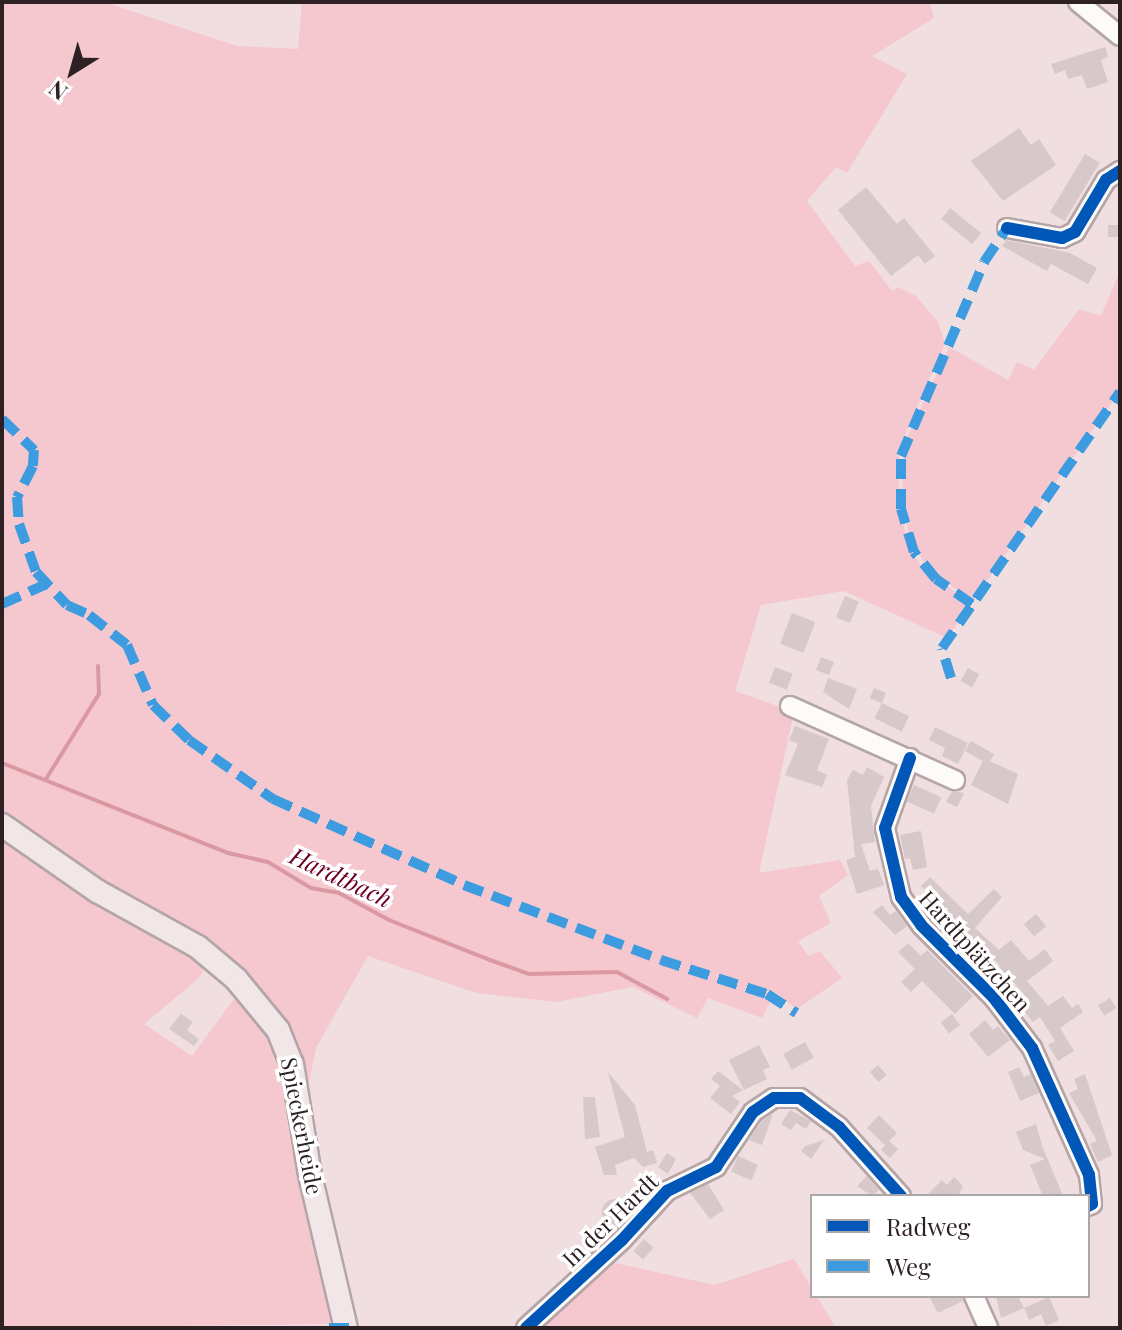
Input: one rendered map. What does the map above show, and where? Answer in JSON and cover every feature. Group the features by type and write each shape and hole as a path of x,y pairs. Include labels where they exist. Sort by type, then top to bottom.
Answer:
{"main road":[{"name":"Spieckerheide","path":"2,825 97,891 198,947 236,979 278,1030 292,1064 310,1175 346,1328"}],"street":[{"path":"1078,2 1120,36"},
{"path":"1007,228 1045,237 1075,232 1106,180 1120,171"},
{"path":"790,706 955,780"},
{"name":"Hardtplätzchen","path":"910,758 885,828 901,897 921,925 994,998 1032,1048 1089,1175 1090,1205"},
{"name":"In der Hardt","path":"526,1328 622,1240 667,1191 716,1167 753,1112 774,1098 800,1098 839,1127 899,1194"},
{"path":"975,1298 988,1328"}],"shaded area":[{"path":"2,2 104,2 237,46 298,49 302,2 930,2 934,18 872,56 907,74 847,173 836,167 807,201 855,266 869,261 892,291 898,287 916,296 938,322 945,344 905,434 899,456 899,510 912,553 923,568 971,604 947,638 844,591 761,605 735,691 794,712 759,873 840,860 848,875 819,896 831,923 798,941 808,956 820,951 842,978 797,1009 775,992 762,1018 708,998 697,1018 633,987 556,1002 476,993 368,956 316,1048 305,1101 297,1061 215,954 198,979 144,1024 192,1056 239,992 281,1050 342,1324 2,1328"},
{"path":"1120,271 1120,391 972,602 925,565 908,533 902,477 908,436 949,347 1008,380 1017,362 1034,370 1079,309 1101,316"},
{"path":"612,1253 615,1263 715,1285 794,1259 810,1285 810,1298 818,1298 836,1328 529,1328"}],"building":[{"path":"1105,47 1108,57 1101,60 1108,82 1087,89 1082,75 1068,79 1065,70 1055,74 1051,64"},
{"path":"1019,128 1031,145 1039,139 1056,165 1003,201 971,161"},
{"path":"1085,154 1100,163 1065,221 1050,212"},
{"path":"866,187 897,224 904,218 935,256 925,264 918,255 891,276 838,210"},
{"path":"950,208 981,233 972,244 941,219"},
{"path":"1108,225 1120,225 1120,237 1108,237"},
{"path":"1006,240 1070,253 1097,268 1088,284 1051,264 1047,271 1002,246"},
{"path":"845,596 859,602 850,623 836,617"},
{"path":"792,613 815,622 804,653 780,644"},
{"path":"821,657 834,662 829,675 816,670"},
{"path":"775,667 793,674 787,690 769,683"},
{"path":"968,668 979,674 972,687 961,681"},
{"path":"828,678 857,689 849,709 823,692"},
{"path":"874,688 886,693 882,703 870,698"},
{"path":"882,703 909,716 902,731 875,718"},
{"path":"795,726 829,739 817,770 827,775 822,787 785,775 798,744 789,740"},
{"path":"935,727 968,743 958,764 942,756 945,748 929,740"},
{"path":"971,741 994,754 990,761 1018,774 1008,804 971,785 983,761 965,751"},
{"path":"867,767 884,777 871,806 875,842 861,844 870,871 878,869 884,885 857,894 846,860 855,857 847,780 853,770 863,775"},
{"path":"914,785 941,797 934,814 907,801"},
{"path":"952,791 964,793 957,807 946,802"},
{"path":"921,831 927,867 913,870 910,858 905,859 900,835"},
{"path":"930,877 968,914 994,889 1002,897 975,928 999,950 1011,940 1029,961 1045,949 1053,961 1027,981 1048,1006 1063,996 1072,1008 1078,1004 1083,1012 1060,1028 1074,1051 1058,1061 1048,1045 1055,1041 1040,1017 1033,1022 1022,1009 1030,1002 1012,980 1005,986 992,972 1000,966 982,946 976,953 928,905 934,899 921,886"},
{"path":"882,905 890,915 896,911 907,926 895,935 873,912"},
{"path":"1036,914 1046,926 1034,937 1024,924"},
{"path":"908,943 921,956 927,950 973,996 955,1014 922,981 911,992 901,982 915,969 898,952"},
{"path":"1110,998 1116,1008 1104,1015 1098,1005"},
{"path":"181,1014 193,1022 187,1030 199,1039 194,1046 169,1029"},
{"path":"952,1014 960,1025 949,1034 941,1022"},
{"path":"985,1020 993,1030 998,1026 1010,1040 988,1057 969,1034"},
{"path":"805,1042 814,1058 792,1070 783,1054"},
{"path":"759,1045 770,1067 763,1070 767,1079 744,1090 729,1060"},
{"path":"878,1065 887,1075 879,1082 870,1072"},
{"path":"1019,1067 1024,1077 1031,1074 1039,1093 1020,1101 1008,1072"},
{"path":"718,1071 743,1090 732,1096 740,1102 731,1114 710,1098 720,1086 711,1079"},
{"path":"608,1072 635,1105 647,1152 653,1150 657,1163 643,1167 634,1158 615,1165 617,1175 604,1175 595,1147 625,1137"},
{"path":"1085,1074 1112,1155 1098,1162 1090,1144 1097,1141 1069,1093 1078,1089 1074,1079"},
{"path":"583,1097 595,1097 600,1137 585,1139"},
{"path":"790,1110 811,1121 806,1129 796,1123 791,1130 781,1124"},
{"path":"773,1113 762,1145 749,1140 762,1121"},
{"path":"879,1115 897,1133 889,1141 898,1149 890,1158 881,1150 888,1142 885,1145 867,1128"},
{"path":"1036,1124 1062,1194 1042,1194 1030,1165 1045,1159 1023,1150 1016,1132"},
{"path":"824,1140 811,1159 801,1151 805,1146"},
{"path":"667,1153 676,1159 668,1174 658,1167"},
{"path":"738,1156 758,1165 751,1180 731,1172"},
{"path":"867,1176 879,1190 869,1194 857,1186"},
{"path":"954,1177 963,1186 959,1194 928,1194 942,1180 947,1185"},
{"path":"708,1184 724,1210 710,1219 690,1193"},
{"path":"615,1199 624,1203 628,1212 624,1221 615,1225 606,1221 602,1212 606,1203"},
{"path":"644,1239 654,1248 643,1260 633,1251"},
{"path":"930,1298 962,1298 963,1301 938,1313"},
{"path":"996,1298 1019,1298 1024,1308 1001,1318"},
{"path":"1049,1298 1059,1320 1046,1326 1041,1314 1029,1320 1024,1308"}],"waterway":[{"path":"46,779 99,694 98,666"},
{"name":"Hardtbach","path":"2,763 228,853 268,862 311,888 339,893 389,920 529,974 617,972 667,999"}],"marked path":[{"path":"972,604 936,579 914,552 901,509 901,456 984,262 1007,228"},
{"path":"951,678 942,648 1120,392"},
{"path":"2,419 34,450 33,466 17,497 19,524 36,572 67,605 89,615 127,645 153,705 189,740 273,799 464,885 661,960 767,994 796,1013"},
{"path":"2,604 44,585"},
{"path":"329,1328 349,1328"}],"cycle path":[{"path":"1007,228 1062,238 1075,232 1106,180 1120,171"},
{"path":"910,758 885,828 901,897 921,925 994,998 1032,1048 1089,1175 1090,1205"},
{"path":"526,1328 622,1240 667,1191 716,1167 753,1112 774,1098 800,1098 839,1127 899,1194"}]}
